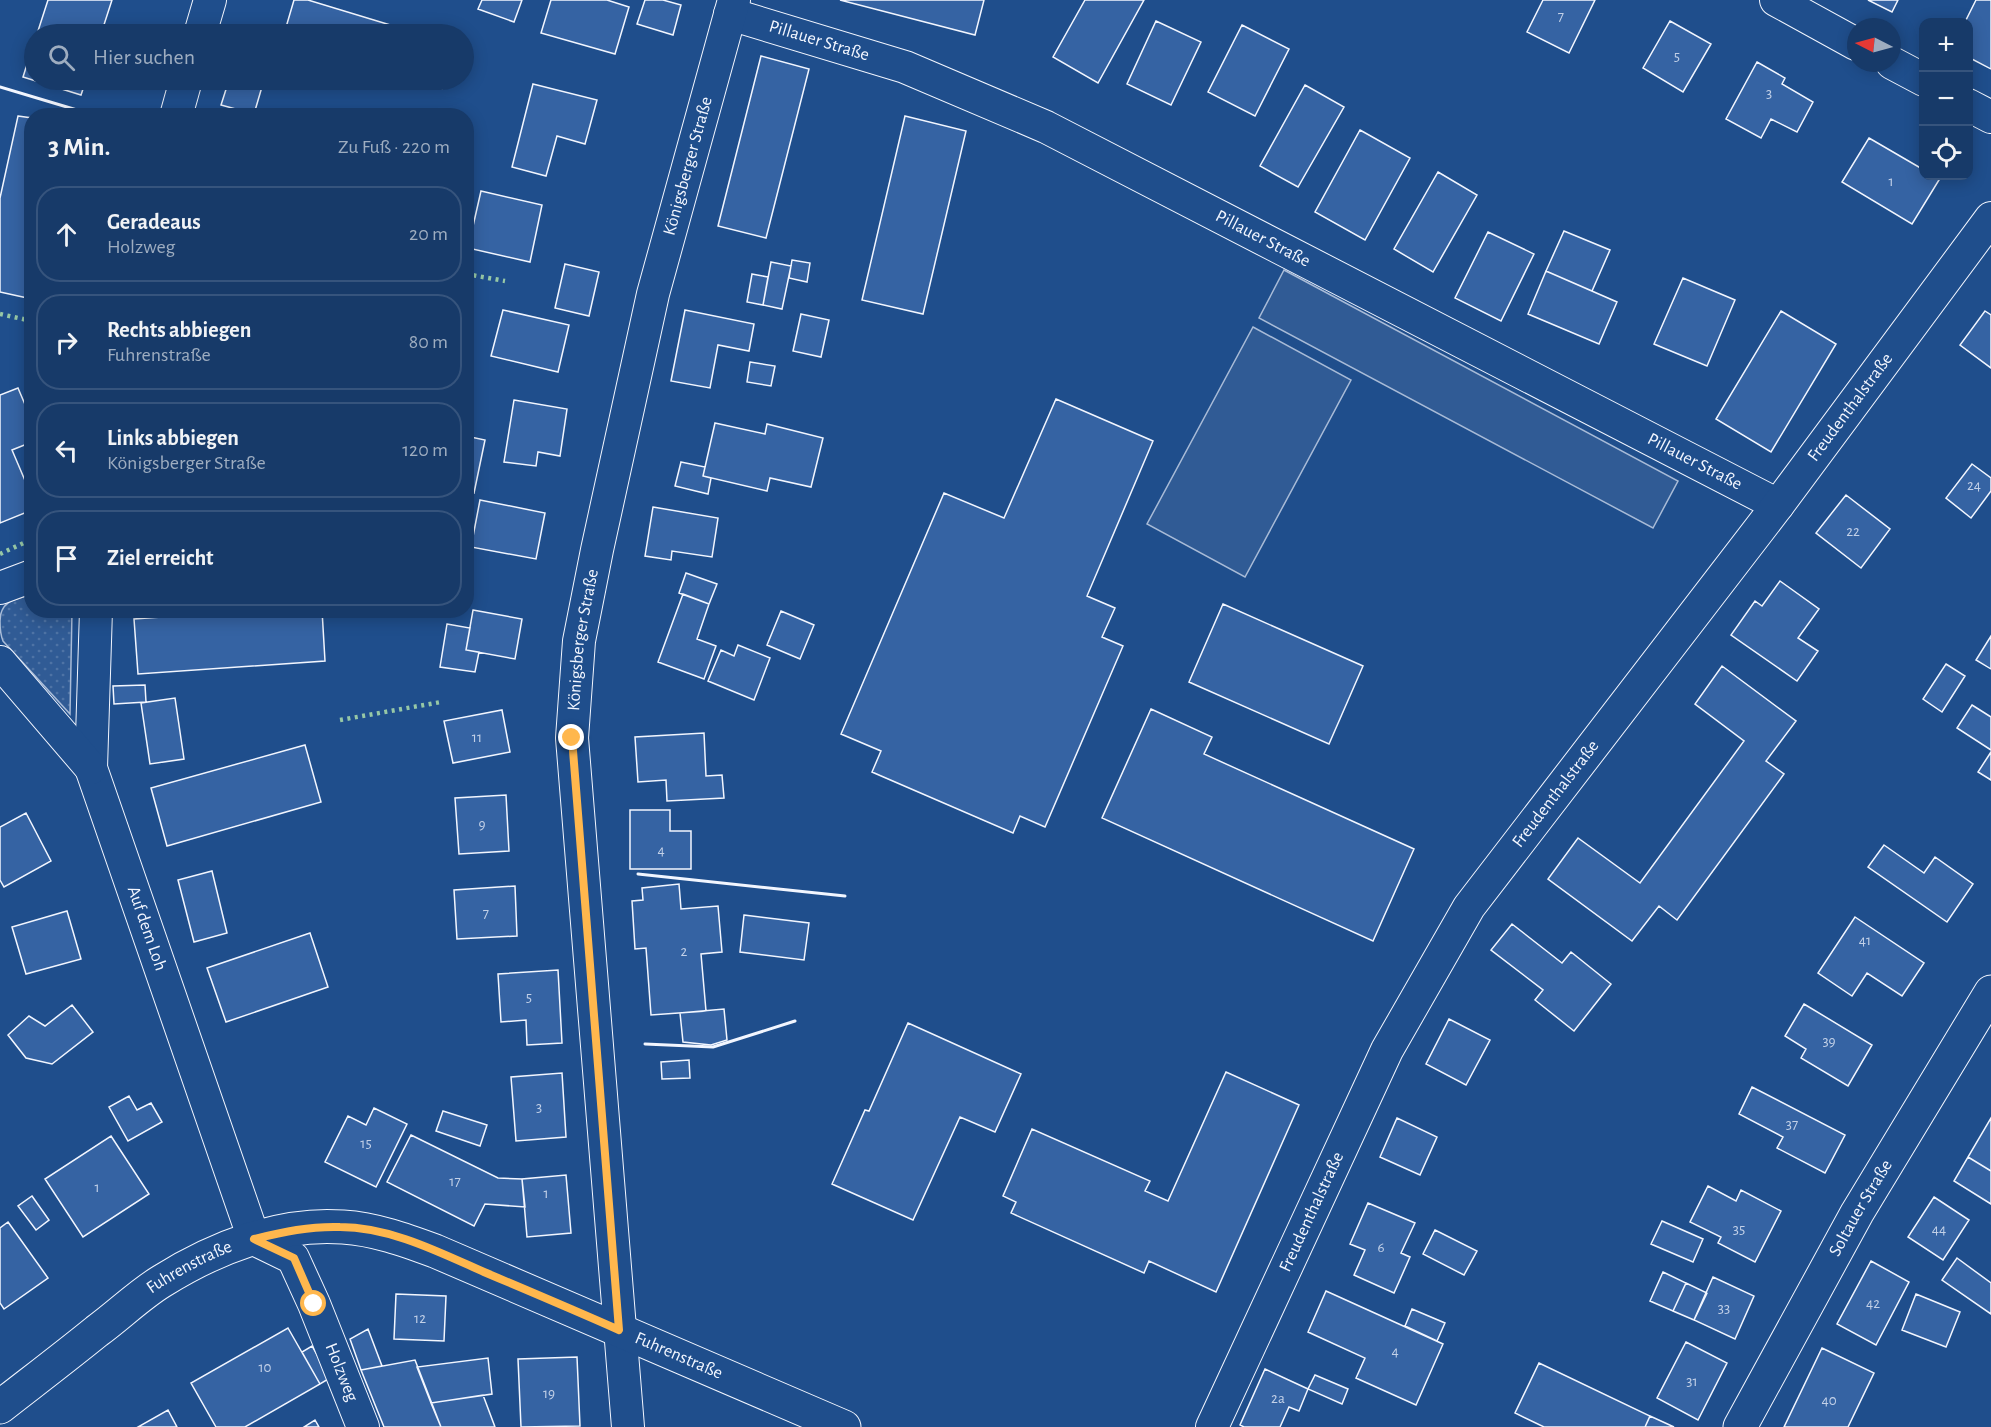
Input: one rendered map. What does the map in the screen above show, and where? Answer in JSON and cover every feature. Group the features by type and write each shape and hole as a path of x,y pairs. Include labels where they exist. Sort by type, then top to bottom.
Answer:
{"street":[{"path":"203,24 210,0"},
{"path":"1776,0 1847,39"},
{"name":"Pillauer Straße","path":"732,7 905,68 1046,127 1778,504"},
{"name":"Königsberger Straße","path":"628,1427 572,738 579,641 653,294 732,7"},
{"path":"1901,68 1919,78"},
{"path":"178,108 183,90"},
{"path":"1973,108 1991,117"},
{"name":"Freudenthalstraße","path":"1212,1427 1240,1371 1387,1050 1469,908 1778,504 1991,218"},
{"path":"0,588 24,579"},
{"name":"Auf dem Loh","path":"96,618 91,768 254,1239"},
{"path":"0,662 91,768"},
{"name":"Soltauer Straße","path":"1740,1427 1857,1213 1991,992"},
{"name":"Fuhrenstraße","path":"0,1407 160,1282 206,1256 254,1239 297,1228 342,1227 390,1236 435,1251 844,1427"},
{"name":"Holzweg","path":"254,1239 294,1258 363,1427"}],"shaded area":[{"path":"1284,270 1678,481 1653,528 1259,318"},
{"path":"1253,327 1351,380 1245,577 1147,524"},
{"path":"24,597 24,618 72,618 70,714 3,641 0,631 1,614 6,605"}],"building":[{"path":"48,0 112,0 104,24 40,24"},
{"path":"294,0 308,0 387,24 287,24"},
{"path":"482,0 522,0 514,22 478,9"},
{"path":"551,0 607,0 629,7 615,54 541,33"},
{"path":"645,0 663,0 681,5 673,35 637,24"},
{"path":"840,0 984,0 975,35"},
{"path":"1085,0 1144,0 1098,83 1053,57"},
{"path":"1543,0 1595,0 1569,53 1527,32"},
{"path":"1868,0 1898,0 1892,12"},
{"path":"1976,0 1991,0 1991,69 1973,60 1973,18 1967,18"},
{"path":"1156,21 1201,42 1171,105 1127,84"},
{"path":"1670,21 1711,44 1683,92 1643,68"},
{"path":"1242,25 1289,49 1255,116 1208,92"},
{"path":"761,56 809,69 766,238 718,226"},
{"path":"1757,62 1785,78 1782,84 1813,102 1797,132 1771,119 1761,138 1726,119"},
{"path":"533,84 597,100 585,144 557,136 546,176 512,167"},
{"path":"1305,85 1344,107 1298,187 1260,166"},
{"path":"65,90 83,90 81,95"},
{"path":"226,90 261,90 256,108 232,108 221,105"},
{"path":"18,116 24,117 24,297 0,292 0,198"},
{"path":"905,116 966,131 923,314 862,300"},
{"path":"1360,130 1410,158 1365,240 1315,212"},
{"path":"1869,138 1919,167 1919,180 1939,180 1912,224 1842,182"},
{"path":"1438,172 1477,195 1433,272 1394,249"},
{"path":"481,191 542,205 530,262 474,249 474,222"},
{"path":"1564,231 1610,250 1592,291 1546,271"},
{"path":"1488,232 1534,254 1501,321 1455,298"},
{"path":"792,260 810,263 807,282 789,278"},
{"path":"771,262 791,266 782,309 763,305"},
{"path":"565,264 599,272 589,316 555,308"},
{"path":"1546,271 1617,302 1599,344 1528,314"},
{"path":"752,274 768,277 763,305 747,302"},
{"path":"1683,278 1735,300 1707,366 1654,344"},
{"path":"503,310 569,325 558,372 491,356"},
{"path":"685,310 754,324 749,351 718,345 710,388 671,381"},
{"path":"1781,311 1836,344 1771,452 1716,419"},
{"path":"1985,311 1991,315 1991,368 1960,345"},
{"path":"801,314 829,320 821,357 793,351"},
{"path":"750,362 775,366 771,386 747,382"},
{"path":"18,388 24,402 24,445 12,450 24,478 24,513 0,523 0,395"},
{"path":"1056,399 1153,441 1087,596 1115,608 1102,637 1123,646 1045,827 1020,816 1013,833 872,772 881,751 841,734 944,493 1004,518"},
{"path":"514,400 567,409 560,456 538,452 536,466 504,462"},
{"path":"715,423 765,434 767,424 823,438 811,487 770,478 767,491 703,476"},
{"path":"474,438 485,440 474,493"},
{"path":"681,462 705,467 703,476 711,478 708,494 675,486"},
{"path":"1972,464 1991,478 1991,491 1971,518 1946,498"},
{"path":"1846,495 1890,529 1861,568 1816,533"},
{"path":"480,500 545,513 536,559 474,548 474,531"},
{"path":"653,507 718,518 712,557 672,551 671,560 645,556"},
{"path":"686,573 717,584 709,604 679,593"},
{"path":"1780,581 1819,609 1798,638 1818,651 1797,681 1731,635 1755,601 1762,606"},
{"path":"683,594 709,604 697,639 716,646 704,679 658,662"},
{"path":"1223,604 1363,666 1329,744 1189,682"},
{"path":"474,610 522,619 515,659 466,650"},
{"path":"781,611 814,625 800,659 767,645"},
{"path":"322,618 325,661 138,674 134,619"},
{"path":"447,624 470,628 466,650 479,652 475,672 440,667"},
{"path":"1991,636 1991,669 1976,660"},
{"path":"738,645 770,658 754,700 708,681 721,650 734,656"},
{"path":"1946,664 1965,676 1942,712 1923,699"},
{"path":"1722,666 1796,721 1766,761 1784,774 1677,920 1659,906 1632,941 1548,879 1578,838 1640,883 1744,741 1695,704"},
{"path":"145,685 146,702 114,704 113,686"},
{"path":"175,698 184,759 150,764 141,703"},
{"path":"1972,705 1991,717 1991,750 1957,728"},
{"path":"1151,709 1212,737 1204,754 1414,849 1373,941 1102,818"},
{"path":"502,710 510,752 453,763 444,721"},
{"path":"704,733 706,776 722,775 724,798 667,801 666,780 638,782 635,737"},
{"path":"305,745 321,802 167,846 151,788"},
{"path":"1991,752 1991,780 1978,772"},
{"path":"506,795 509,851 459,854 455,798"},
{"path":"630,810 670,810 670,831 691,831 691,869 630,869"},
{"path":"26,813 51,861 4,887 0,880 0,827"},
{"path":"1884,845 1924,873 1935,857 1973,884 1947,922 1868,867"},
{"path":"212,871 227,933 194,942 178,880"},
{"path":"679,884 681,909 718,906 722,952 701,954 706,1011 651,1015 646,948 635,949 632,901 643,900 642,888"},
{"path":"515,886 517,936 457,939 454,890"},
{"path":"67,911 81,959 26,974 12,927"},
{"path":"744,915 809,923 804,960 740,952"},
{"path":"1855,917 1924,963 1902,996 1867,973 1852,996 1818,973"},
{"path":"1512,924 1562,963 1571,952 1611,984 1574,1031 1535,1000 1543,990 1491,950"},
{"path":"310,933 328,987 226,1022 207,968"},
{"path":"558,970 562,1043 527,1045 526,1020 501,1022 498,974"},
{"path":"1804,1004 1872,1045 1848,1086 1801,1058 1806,1049 1785,1036"},
{"path":"72,1005 93,1032 52,1064 26,1058 8,1035 29,1016 45,1026"},
{"path":"724,1009 727,1040 711,1045 683,1042 680,1013"},
{"path":"1449,1019 1490,1040 1466,1085 1426,1064"},
{"path":"908,1023 1021,1074 995,1132 960,1117 913,1220 832,1184 865,1110 869,1111"},
{"path":"689,1060 690,1078 662,1079 661,1062"},
{"path":"1226,1072 1299,1105 1216,1292 1149,1261 1144,1273 1011,1213 1016,1202 1003,1196 1032,1129 1150,1181 1145,1191 1168,1201"},
{"path":"562,1073 566,1137 516,1141 511,1077"},
{"path":"1752,1087 1845,1135 1825,1173 1777,1148 1783,1137 1739,1114"},
{"path":"129,1096 137,1110 151,1103 162,1122 128,1141 109,1107"},
{"path":"374,1108 407,1124 376,1187 325,1162 348,1116 366,1125"},
{"path":"443,1111 487,1125 480,1146 436,1131"},
{"path":"1397,1118 1437,1137 1420,1175 1380,1157"},
{"path":"1991,1118 1991,1171 1968,1157"},
{"path":"411,1135 498,1178 522,1179 525,1207 485,1204 474,1226 387,1182"},
{"path":"111,1136 149,1194 83,1237 45,1179"},
{"path":"1968,1157 1991,1171 1991,1204 1954,1181"},
{"path":"566,1175 571,1233 527,1237 522,1179"},
{"path":"1708,1186 1736,1201 1741,1190 1781,1211 1755,1262 1718,1243 1721,1237 1690,1222"},
{"path":"32,1196 49,1220 36,1230 18,1206"},
{"path":"1934,1197 1969,1220 1943,1260 1908,1237"},
{"path":"1368,1203 1415,1223 1401,1253 1410,1257 1394,1293 1354,1275 1365,1250 1350,1244"},
{"path":"1662,1221 1703,1239 1693,1262 1651,1244"},
{"path":"8,1222 48,1278 4,1309 0,1303 0,1228"},
{"path":"1435,1230 1477,1251 1464,1275 1423,1254"},
{"path":"1957,1258 1991,1283 1991,1314 1942,1280"},
{"path":"1871,1261 1909,1282 1876,1345 1837,1324"},
{"path":"1663,1272 1686,1283 1673,1311 1650,1301"},
{"path":"1713,1277 1754,1296 1735,1339 1694,1320"},
{"path":"1686,1283 1707,1293 1694,1320 1673,1311"},
{"path":"1326,1291 1443,1344 1416,1405 1356,1378 1365,1358 1308,1332"},
{"path":"396,1294 446,1296 444,1341 394,1339"},
{"path":"1916,1294 1960,1312 1946,1347 1902,1330"},
{"path":"1412,1309 1445,1323 1437,1341 1405,1326"},
{"path":"288,1328 320,1384 245,1427 216,1427 191,1383"},
{"path":"368,1329 382,1366 361,1370 350,1339"},
{"path":"1686,1342 1727,1363 1698,1420 1657,1398"},
{"path":"312,1346 330,1378 320,1384 302,1352"},
{"path":"1822,1348 1874,1373 1848,1427 1784,1427"},
{"path":"577,1357 580,1426 521,1427 518,1359"},
{"path":"488,1358 492,1394 431,1403 417,1367"},
{"path":"415,1360 441,1427 384,1427 361,1370"},
{"path":"1539,1363 1650,1416 1645,1427 1544,1427 1515,1413"},
{"path":"1265,1369 1308,1389 1299,1411 1289,1407 1280,1427 1244,1427 1240,1425"},
{"path":"1315,1375 1348,1389 1342,1404 1308,1389"},
{"path":"483,1395 495,1427 441,1427 431,1403"},
{"path":"168,1410 177,1427 138,1427"},
{"path":"1650,1416 1674,1427 1645,1427"},
{"path":"315,1420 319,1427 304,1427"}],"hedge":[{"path":"474,275 505,281"},
{"path":"0,314 24,319"},
{"path":"0,554 24,543"},
{"path":"340,720 441,702"}],"wall":[{"path":"0,87 70,108"},
{"path":"638,874 845,896"},
{"path":"645,1044 713,1047 795,1021"}],"route":[{"path":"314,1304 294,1258 254,1239 297,1228 342,1227 369,1230 435,1251 619,1330 572,738"}]}
